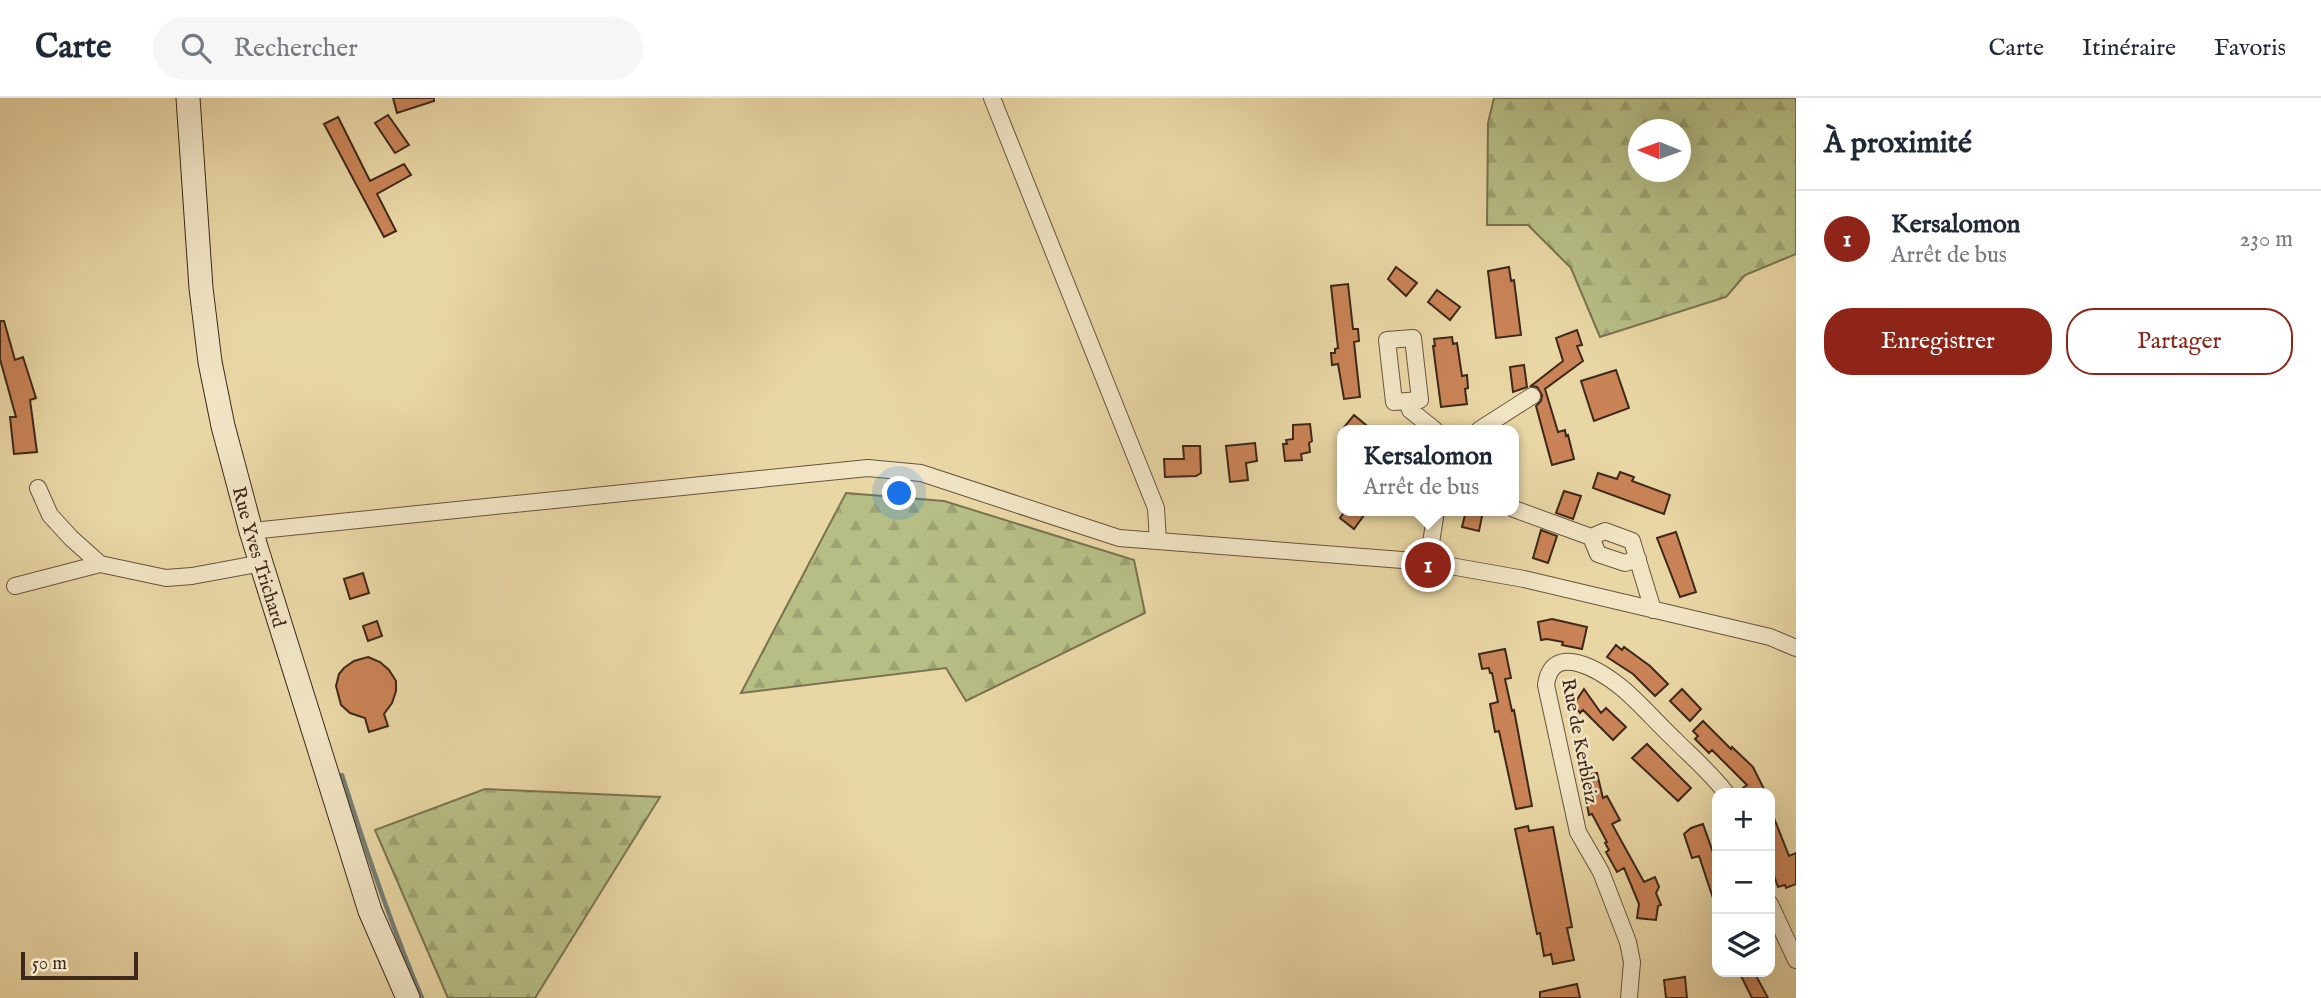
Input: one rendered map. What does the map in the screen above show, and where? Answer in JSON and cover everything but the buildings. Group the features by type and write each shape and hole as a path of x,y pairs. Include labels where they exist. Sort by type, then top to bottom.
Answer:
{"main road":[{"name":"Rue Yves Trichard","path":"188,98 201,288 210,362 223,426 251,531 370,911 408,998"}],"street":[{"path":"992,98 1156,508 1158,541"},
{"path":"1487,425 1532,396"},
{"path":"1407,401 1410,410 1429,425"},
{"path":"251,531 868,468 920,473 1119,538 1428,562 1524,579 1770,637 1796,648"},
{"path":"38,488 51,515 71,538 100,564"},
{"path":"1519,511 1591,537 1605,531 1632,541 1653,610"},
{"path":"1428,562 1435,516"},
{"path":"1591,537 1598,554 1625,563 1638,559"},
{"path":"15,586 100,564 166,578 262,563"},
{"name":"Rue de Kerbleiz","path":"1629,998 1632,962 1628,942 1601,872 1577,832 1546,685 1547,673 1552,665 1563,660 1590,667 1622,688 1721,788"},
{"path":"1775,914 1796,960"}],"green space":[{"path":"1494,98 1796,98 1796,254 1745,275 1726,297 1600,337 1571,268 1528,225 1487,225 1488,123"},
{"path":"846,493 944,501 1134,560 1145,613 966,701 946,668 741,693"},
{"path":"485,789 660,797 535,998 448,998 375,830"}],"waterway":[{"path":"342,775 379,888 422,998"}],"place":[{"name":"Kersalomon","path":"1428,565"}]}
